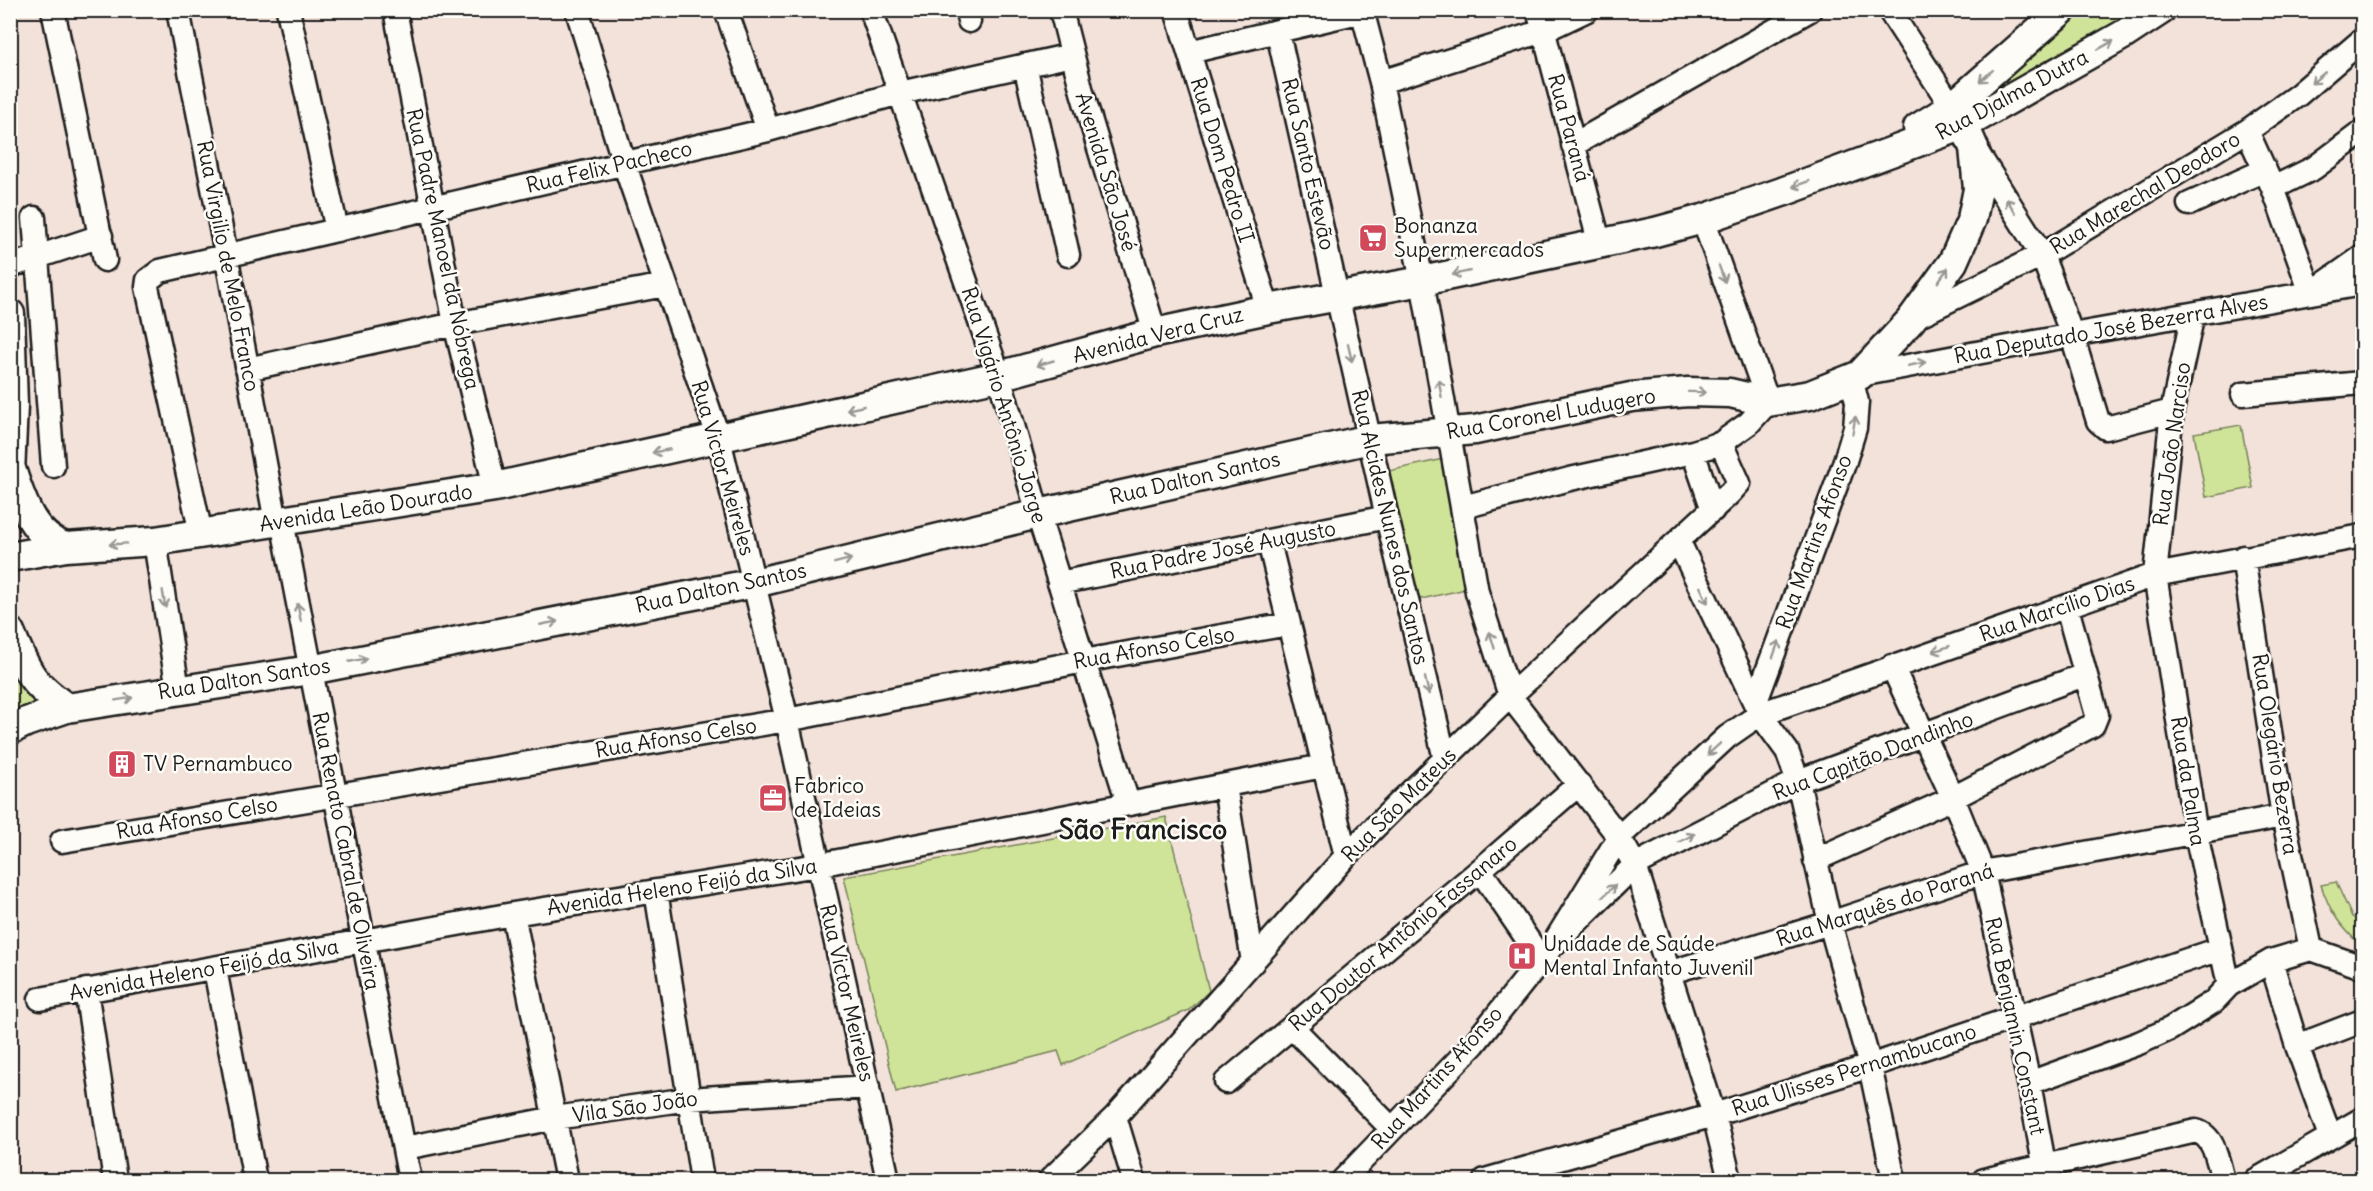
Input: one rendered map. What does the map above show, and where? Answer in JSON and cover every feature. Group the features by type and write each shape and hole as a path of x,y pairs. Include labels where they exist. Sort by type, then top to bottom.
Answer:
{"main road":[{"path":"1768,402 1810,395 1855,376 1911,320 1953,262 1972,219 1978,189 1963,126 2026,42 2062,10"},
{"name":"Rua Djalma Dutra","path":"1963,126 2162,10"},
{"path":"2026,42 2026,55 2034,69 2053,74"},
{"name":"Avenida Vera Cruz","path":"719,439 999,376 1155,333 1600,245 1703,219 1963,126"},
{"path":"10,315 13,405 10,474"},
{"name":"Rua Coronel Ludugero","path":"1370,439 1475,430 1631,397 1688,392 1730,393 1768,402"},
{"name":"Avenida Leão Dourado","path":"10,557 66,547 155,541 495,487 719,439"},
{"name":"Rua Dalton Santos","path":"10,730 67,708 310,670 755,583 1038,514 1370,439"},
{"path":"11,469 23,502 35,524 50,540 66,547"},
{"path":"10,632 33,680 45,693 67,708"}],"street":[{"path":"53,10 105,260"},
{"name":"Rua Virgilio de Melo Franco","path":"178,10 247,369 279,521"},
{"path":"288,10 337,230"},
{"name":"Rua Padre Manoel da Nóbrega","path":"395,10 455,324 495,487"},
{"name":"Rua Victor Meireles","path":"577,10 624,163 719,439 787,720 888,1180"},
{"path":"726,10 768,130"},
{"name":"Rua Vigário Antônio Jorge","path":"871,10 999,376 1038,514 1128,803"},
{"name":"Avenida São José","path":"1061,10 1072,55 1155,333"},
{"name":"Rua Dom Pedro II","path":"1176,10 1268,309"},
{"path":"1381,82 1541,21 1587,10"},
{"path":"1573,145 1810,10"},
{"path":"1889,10 2042,255 2072,335 2098,422 2106,428 2172,411"},
{"path":"1189,52 1278,33 1364,11 1422,281 1477,592 1510,696 1619,837 1635,865 1714,1115 1730,1180"},
{"name":"Rua Paraná","path":"1541,21 1600,245"},
{"name":"Rua Santo Estevão","path":"1278,33 1337,296"},
{"name":"Rua Marechal Deodoro","path":"1911,320 2042,255 2247,131 2298,95 2362,40"},
{"name":"Rua Felix Pacheco","path":"201,534 147,287 148,279 160,271 768,130 900,93 1072,55"},
{"path":"1024,65 1068,255"},
{"path":"2247,131 2269,179 2311,293 2362,256"},
{"path":"2189,204 2269,179 2314,168 2352,142 2362,132"},
{"path":"34,218 53,466"},
{"path":"1463,507 1570,479 1693,452 1721,443 1749,423 1768,402 1703,219"},
{"path":"10,266 101,236"},
{"name":"Rua Deputado José Bezerra Alves","path":"1855,376 2362,284"},
{"path":"247,369 455,324 665,285"},
{"name":"Rua Alcides Nunes dos Santos","path":"1337,296 1445,759"},
{"name":"Rua João Narciso","path":"2155,575 2172,411 2193,314"},
{"name":"Rua Martins Afonso","path":"1343,1180 1474,1044 1546,952 1619,837 1758,709 1855,428 1857,402 1855,376"},
{"path":"2242,394 2362,383"},
{"name":"Rua São Mateus","path":"1050,1180 1063,1170 1115,1117 1346,856 1510,696 1679,543 1739,483 1721,443"},
{"path":"1693,452 1713,510"},
{"name":"Rua Padre José Augusto","path":"1059,583 1387,517"},
{"name":"Rua Renato Cabral de Oliveira","path":"279,521 336,795 410,1180"},
{"name":"Rua Marcílio Dias","path":"1758,709 2067,608 2155,575 2362,536"},
{"path":"155,541 178,690"},
{"path":"1269,542 1346,856"},
{"path":"1679,543 1758,709 1787,751 1798,781 1830,923 1870,1066 1894,1180"},
{"name":"Rua Olegário Bezerra","path":"2243,557 2283,816 2311,949"},
{"name":"Rua da Palma","path":"2155,575 2196,834 2229,985"},
{"path":"1815,860 1953,798 2093,725 2096,721 2095,707 2084,675 2067,608"},
{"name":"Rua Afonso Celso","path":"62,841 787,720 1084,661 1288,624"},
{"name":"Rua Benjamin Constant","path":"1893,666 1953,798 1983,872 2016,1018 2046,1174"},
{"name":"Rua Capitão Dandinho","path":"1635,865 1798,781 2084,675"},
{"name":"Avenida Heleno Feijó da Silva","path":"40,999 513,914 818,865 1323,766"},
{"name":"Rua Doutor Antônio Fassanaro","path":"1226,1082 1480,870 1579,784"},
{"path":"1225,786 1253,962"},
{"name":"Rua Marquês do Paraná","path":"1668,973 1830,923 1983,872 2283,816"},
{"name":"Rua Martins Afonso","path":"1546,952 1635,865"},
{"path":"1480,870 1546,952"},
{"path":"656,891 702,1180"},
{"path":"513,914 567,1180"},
{"name":"Rua Ulisses Pernambucano","path":"1485,1180 1714,1115 1870,1066 2220,949"},
{"path":"2029,1083 2139,1043 2170,1029 2213,1002 2229,985 2271,961 2311,949 2362,967"},
{"path":"2271,961 2297,1046 2330,1136"},
{"path":"215,969 255,1180"},
{"path":"86,990 115,1180"},
{"path":"2297,1046 2362,1021"},
{"path":"1292,1027 1392,1129"},
{"name":"Vila São João","path":"405,1148 555,1118 689,1099 868,1087"},
{"path":"1115,1117 1134,1180"},
{"path":"2256,1180 2362,1119"},
{"path":"1984,1180 2046,1174 2188,1131 2204,1133 2212,1146 2223,1180"}],"green space":[{"path":"2070,11 2152,11 1988,110 1974,95"},
{"path":"2241,425 2253,488 2206,497 2194,433"},
{"path":"1448,458 1475,587 1412,601 1384,472"},
{"path":"10,640 61,707 10,726"},
{"path":"1166,817 1209,991 1189,1010 1063,1065 1058,1051 896,1092 844,877"},
{"path":"2336,882 2352,917 2362,921 2362,947 2337,919 2321,885"}],"place":[{"name":"Bonanza Supermercados","path":"1373,238"},
{"name":"TV Pernambuco","path":"122,764"},
{"name":"Fabrico de Ideias","path":"773,798"},
{"name":"Unidade de Saúde Mental Infanto Juvenil","path":"1522,956"}],"district":[{"name":"São Francisco","path":"1143,830"}]}
